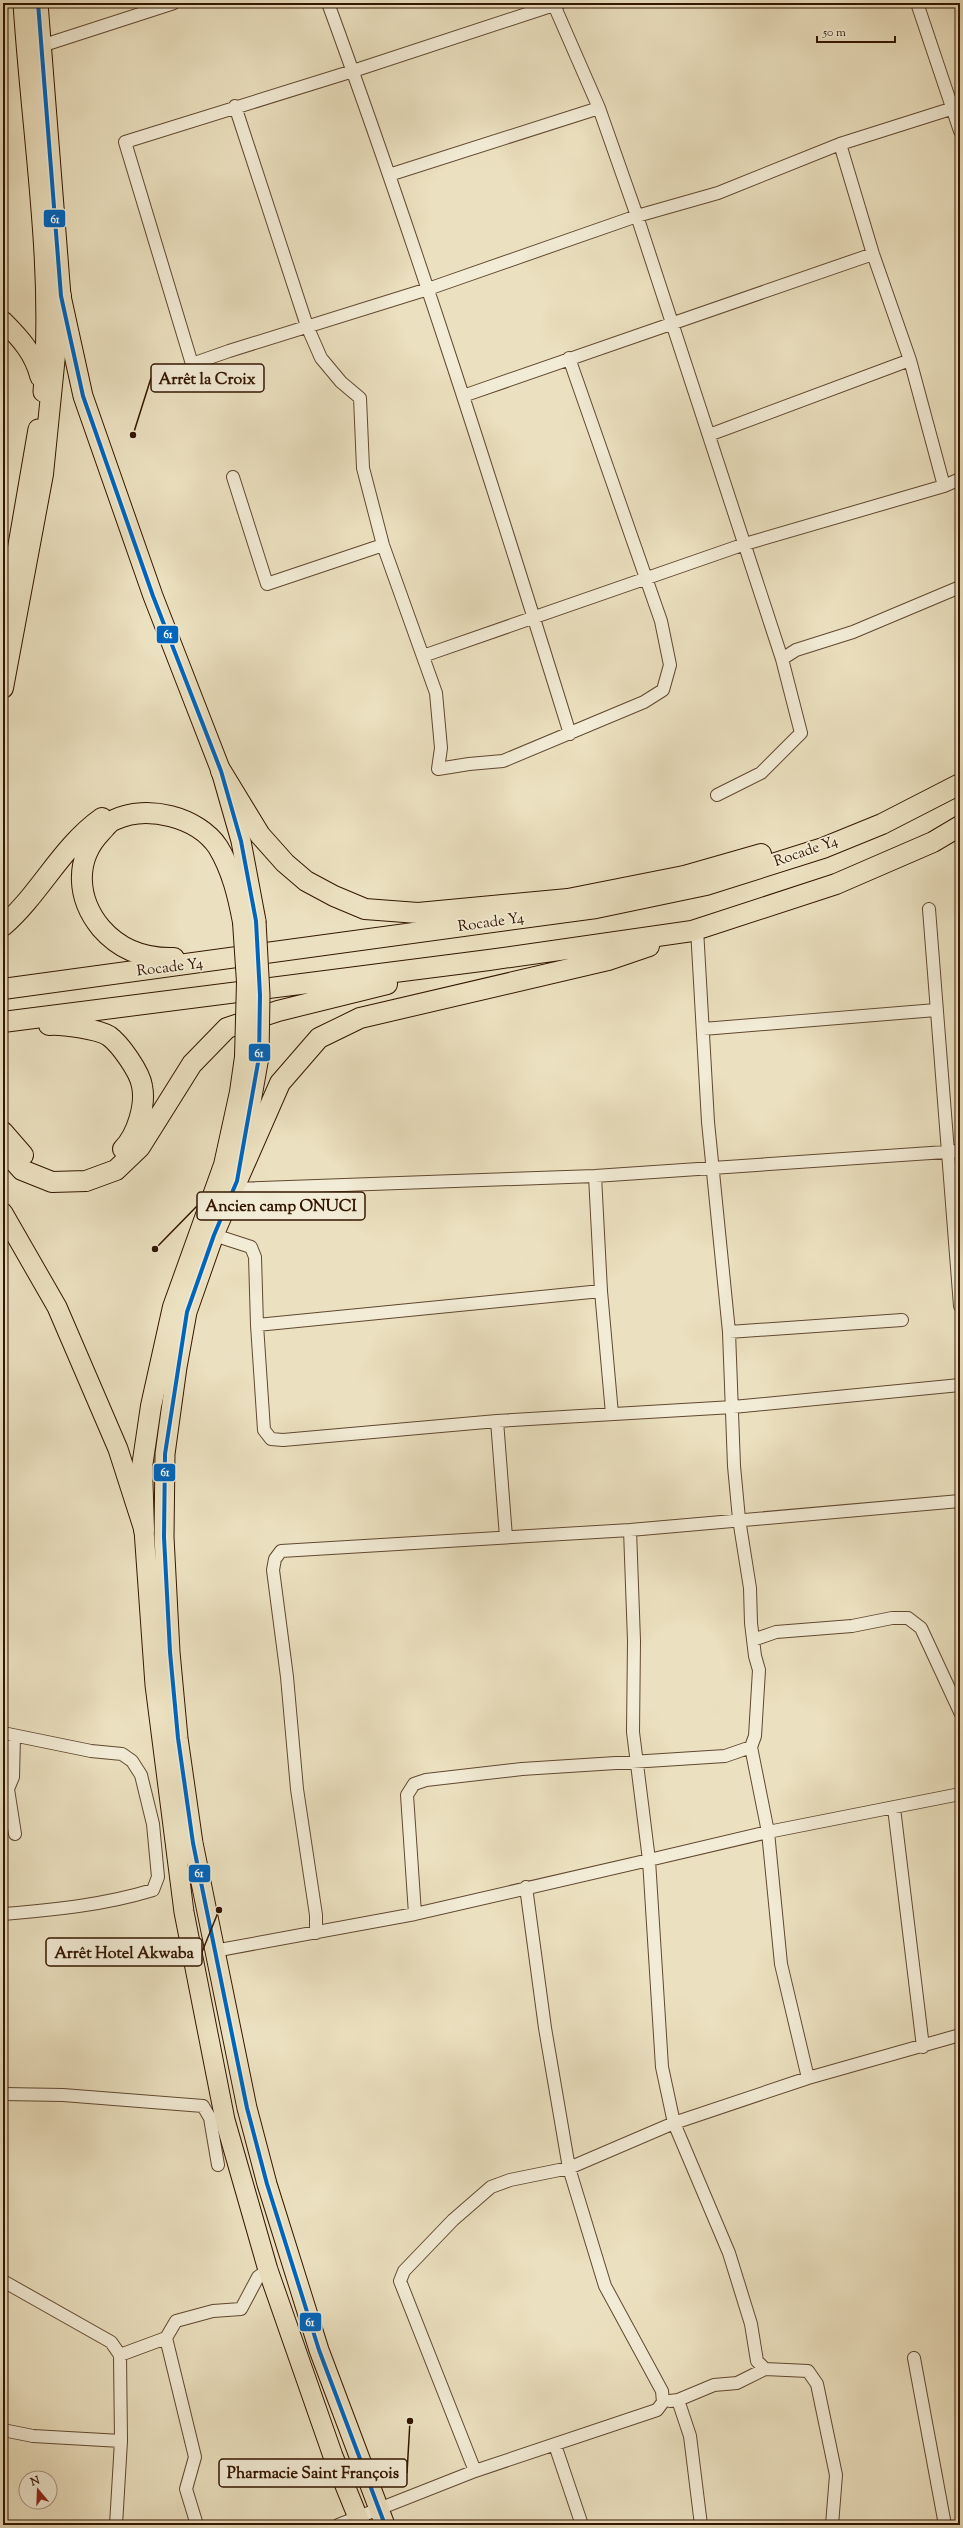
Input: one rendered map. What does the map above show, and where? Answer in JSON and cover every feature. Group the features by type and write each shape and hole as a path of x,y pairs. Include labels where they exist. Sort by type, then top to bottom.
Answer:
{"highway":[{"path":"3,688 43,474 61,296"},
{"path":"221,771 260,835 285,863 306,881 334,896 365,909 418,913 568,899 684,876 801,842 942,795"},
{"name":"Rocade Y4","path":"3,989 596,908 706,885 823,848 882,824 942,795 960,784"},
{"path":"3,926 35,892 62,854 87,829 110,812 132,805 164,802 196,814 225,842 254,900"},
{"path":"144,1530 142,1466 151,1406 174,1307 224,1165 240,1092 252,1057 247,982 250,921 230,871 217,846 191,823 162,813 133,814 113,820 94,839 81,868 82,891 91,916 107,935 128,950 154,958 272,953"},
{"path":"235,1185 280,1083 319,1038 360,1018 608,960 694,930 836,884 933,842 960,826"},
{"path":"3,1022 490,960 694,930"},
{"path":"3,1149 22,1170 52,1182 86,1181 116,1170 140,1147 192,1064 227,1028 278,1010 490,960"},
{"path":"3,1027 64,1024 108,1036 130,1060 142,1086 140,1116 132,1140 110,1161 84,1172 54,1172 28,1160 3,1132"}],"main road":[{"path":"3,632 33,472 43,391 46,265 23,3"},
{"path":"38,3 61,296 72,349 83,396 112,479 154,596 221,771 241,840 254,900 250,921"},
{"path":"3,321 24,341 36,363 43,391"},
{"path":"252,1057 235,1185 214,1234 187,1312 177,1367 165,1454 164,1537 170,1652 178,1738 193,1843 244,2094 267,2184 319,2350 382,2517"},
{"path":"3,1213 57,1307 118,1449 144,1530 155,1685 184,1912 225,2120 268,2270 333,2456 360,2521"}],"street":[{"path":"41,46 174,3"},
{"path":"328,3 428,289 570,734"},
{"path":"917,3 956,107 960,131"},
{"path":"717,795 761,773 801,733 782,659 637,216 599,108 557,4 353,71 235,106 125,142 192,364 307,326 428,289 637,216 718,193 840,144 956,107"},
{"path":"235,106 307,326 320,358 341,382 360,398 363,468 383,545 436,693 441,748 438,769 503,761 644,702 663,690 670,665 661,621 569,358"},
{"path":"389,175 599,108"},
{"path":"840,144 873,254 910,360 944,486"},
{"path":"463,396 569,358 672,325 873,254"},
{"path":"709,435 910,360"},
{"path":"233,477 267,584 383,545"},
{"path":"422,656 745,544 944,486 960,479"},
{"path":"782,659 796,650 853,632 960,587"},
{"path":"928,909 960,1306"},
{"path":"694,930 703,1030 712,1168 729,1332 733,1407 734,1466 739,1519 750,1588 755,1656 760,1670 754,1736 751,1747 768,1832 781,1964 808,2078"},
{"path":"703,1030 936,1010"},
{"path":"235,1185 595,1176 960,1151"},
{"path":"595,1176 601,1291 612,1414"},
{"path":"214,1234 251,1247 255,1257 257,1325 264,1430 271,1439 283,1440 497,1421 733,1407 960,1385"},
{"path":"257,1325 601,1291"},
{"path":"729,1332 902,1320"},
{"path":"497,1421 506,1538"},
{"path":"316,1933 316,1915 297,1788 287,1677 273,1570 276,1559 281,1551 630,1530 739,1519 960,1501"},
{"path":"630,1530 634,1640 633,1732 649,1860 662,2067 674,2123 729,2253 751,2324 757,2361 765,2369"},
{"path":"753,1640 776,1632 852,1626 892,1618 908,1618 921,1628 960,1712"},
{"path":"3,1914 58,1909 127,1898 153,1890 158,1877 153,1824 141,1775 132,1761 122,1754 91,1751 9,1735 13,1777 6,1790 15,1834"},
{"path":"415,1914 406,1795 414,1784 426,1780 522,1769 725,1756 751,1747"},
{"path":"214,1951 415,1914 768,1832 960,1794"},
{"path":"894,1808 923,2047"},
{"path":"338,2525 382,2517 475,2471 657,2410 663,2402 662,2391 605,2286 568,2168 545,2028 526,1887"},
{"path":"475,2471 400,2281 404,2271 465,2209 491,2187 510,2180 568,2168 674,2123 808,2078 877,2057 923,2047 960,2035"},
{"path":"3,2094 63,2095 189,2103 202,2106 210,2118 218,2165"},
{"path":"120,2355 166,2338 176,2321 213,2311 241,2309 258,2277 268,2270"},
{"path":"3,2280 111,2342 120,2355 121,2441 116,2525"},
{"path":"166,2338 195,2456 186,2489 197,2525"},
{"path":"914,2358 945,2525"},
{"path":"663,2402 678,2400 714,2385 737,2383 765,2369 808,2370 817,2384 836,2475 832,2525"},
{"path":"678,2400 690,2436 701,2525"},
{"path":"3,2430 32,2436 121,2441"},
{"path":"555,2444 582,2525"}],"transit line":[{"name":"61","path":"38,3 61,296 83,396 153,596 221,771 241,841 256,921 260,995 259,1057 237,1181 214,1235 187,1312 165,1454 164,1537 170,1652 178,1738 193,1843 247,2108 267,2184 319,2350 385,2525"}],"place":[{"name":"Arrêt la Croix","path":"133,435"},
{"name":"Ancien camp ONUCI","path":"155,1249"},
{"name":"Arrêt Hotel Akwaba","path":"219,1910"},
{"name":"Pharmacie Saint François","path":"410,2421"}]}
